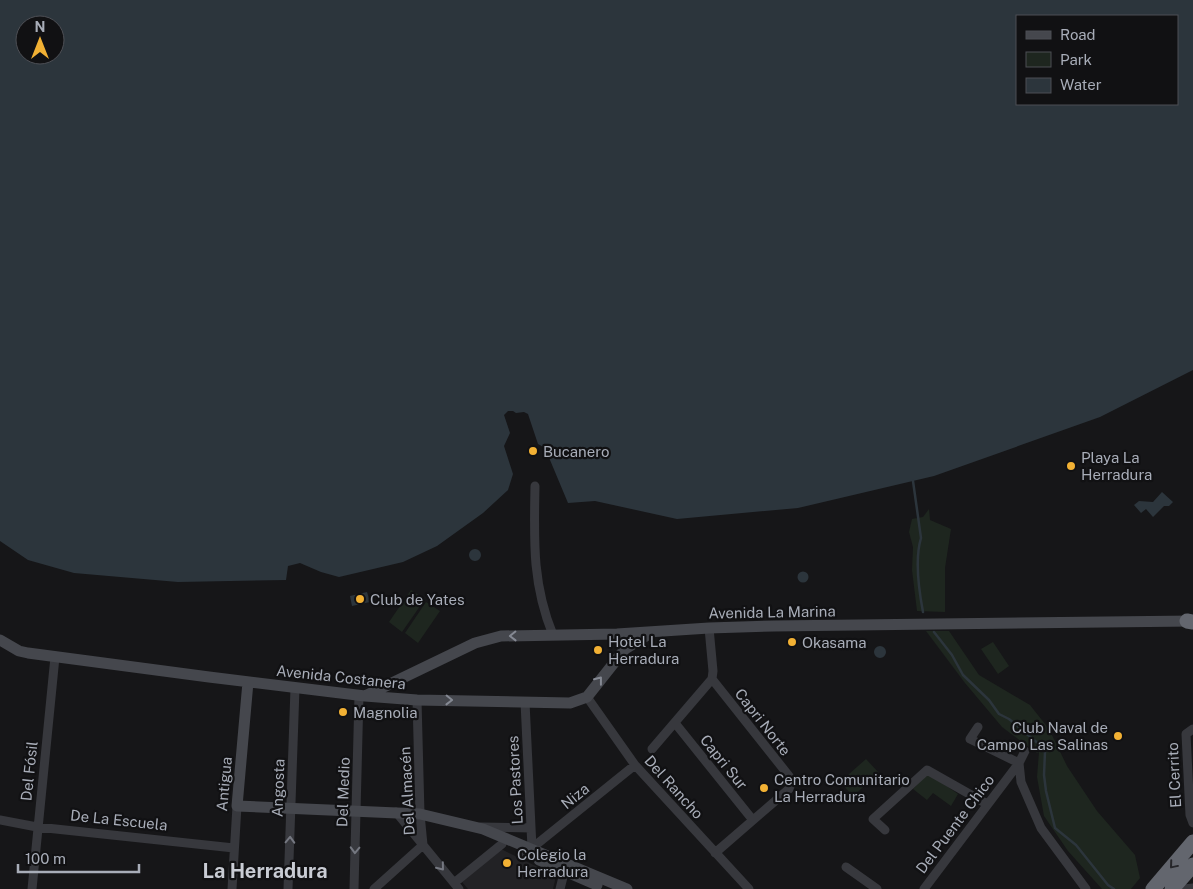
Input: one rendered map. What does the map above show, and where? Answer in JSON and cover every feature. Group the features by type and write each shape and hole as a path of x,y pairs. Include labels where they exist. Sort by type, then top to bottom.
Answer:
{"highway":[{"path":"1153,889 1193,842"},
{"path":"1172,889 1193,865"}],"main road":[{"name":"Avenida La Marina","path":"362,695 475,643 501,636 618,634 709,628 1191,621"},
{"path":"587,696 619,655 631,644 654,631"},
{"path":"618,634 622,644 619,655"},
{"name":"Avenida Costanera","path":"0,640 20,651 54,657 362,695 417,700 570,703 587,696"},
{"name":"Antigua","path":"237,806 248,682"},
{"path":"237,806 420,814 483,829 607,889"},
{"path":"467,826 476,833 502,844 529,851"},
{"path":"565,868 627,889"}],"street":[{"path":"535,486 534,543 537,581 544,612 553,635"},
{"path":"652,749 712,679 709,628"},
{"name":"Del Fósil","path":"32,889 54,657"},
{"name":"Capri Norte","path":"712,679 789,776 791,783 788,789 752,819"},
{"name":"Angosta","path":"288,889 295,688"},
{"name":"Del Medio","path":"354,889 362,695"},
{"name":"Del Rancho","path":"587,696 636,765 749,889"},
{"name":"Del Almacén","path":"374,889 423,845 420,814 417,700"},
{"name":"Los Pastores","path":"525,702 531,828 529,851"},
{"name":"Capri Sur","path":"675,723 752,819"},
{"path":"978,727 970,739 1019,763 1021,782 1041,828 1086,889"},
{"name":"El Cerrito","path":"1193,729 1186,734 1190,815 1193,824"},
{"name":"Del Puente Chico","path":"924,889 1019,763 1025,750"},
{"name":"Niza","path":"529,851 636,765"},
{"path":"885,830 873,819 927,770 987,804"},
{"name":"Antigua","path":"232,889 237,806"},
{"path":"396,812 457,886 502,844"},
{"path":"715,853 752,819"},
{"name":"De La Escuela","path":"0,820 37,826 234,848"},
{"path":"467,826 531,828"},
{"path":"846,867 878,889"},
{"path":"560,889 565,868"},
{"path":"1184,889 1193,888"}],"shaded area":[{"name":"Colegio la Herradura","path":"501,849 556,876 553,889 468,889 462,882"}],"green space":[{"path":"929,509 930,520 951,529 945,568 945,612 917,611 912,570 913,547 909,532 912,519 923,517"},
{"path":"411,590 425,599 402,632 389,622"},
{"path":"426,602 440,611 418,643 405,633"},
{"path":"926,631 949,631 979,675 1030,705 1049,729 1067,766 1097,811 1135,855 1140,878 1131,889 1102,889 1068,851 1044,816 1037,777 1039,752 1037,753 1002,727 965,683"},
{"path":"993,642 1009,666 998,674 981,649"},
{"path":"866,759 879,773 853,796 840,782"},
{"path":"928,773 958,794 951,806 933,793 927,800 913,789"}],"water":[{"path":"0,0 1193,0 1193,370 1100,417 934,476 798,508 677,519 595,501 568,503 545,448 538,444 528,414 508,411 504,415 510,433 504,446 513,474 508,490 483,513 437,546 403,562 339,577 300,563 288,566 286,580 178,582 74,573 28,560 0,541"},
{"path":"1162,492 1173,502 1169,506 1164,506 1153,517 1146,509 1141,513 1134,505 1139,501 1153,502"},
{"path":"473,549 477,549 481,555 477,561 473,561 469,557 469,553"},
{"path":"803,571 809,577 803,583 797,577"},
{"name":"Club de Yates","path":"367,592 370,602 352,606 350,596"},
{"path":"878,646 882,646 886,652 882,658 878,658 874,654 874,650"}],"waterway":[{"path":"913,481 921,538 918,565 923,612"},
{"path":"934,632 952,655 963,675 989,700 999,714 1009,719 1041,746 1045,752 1044,775 1046,791 1055,828 1076,845 1108,885 1114,889"}],"place":[{"name":"Bucanero","path":"533,451"},
{"name":"Playa La Herradura","path":"1071,466"},
{"name":"Club de Yates","path":"360,599"},
{"name":"Okasama","path":"792,642"},
{"name":"Hotel La Herradura","path":"598,650"},
{"name":"Magnolia","path":"343,712"},
{"name":"Club Naval de Campo Las Salinas","path":"1118,736"},
{"name":"Centro Comunitario La Herradura","path":"764,788"},
{"name":"Colegio la Herradura","path":"507,863"}],"district":[{"name":"La Herradura","path":"265,871"}]}
